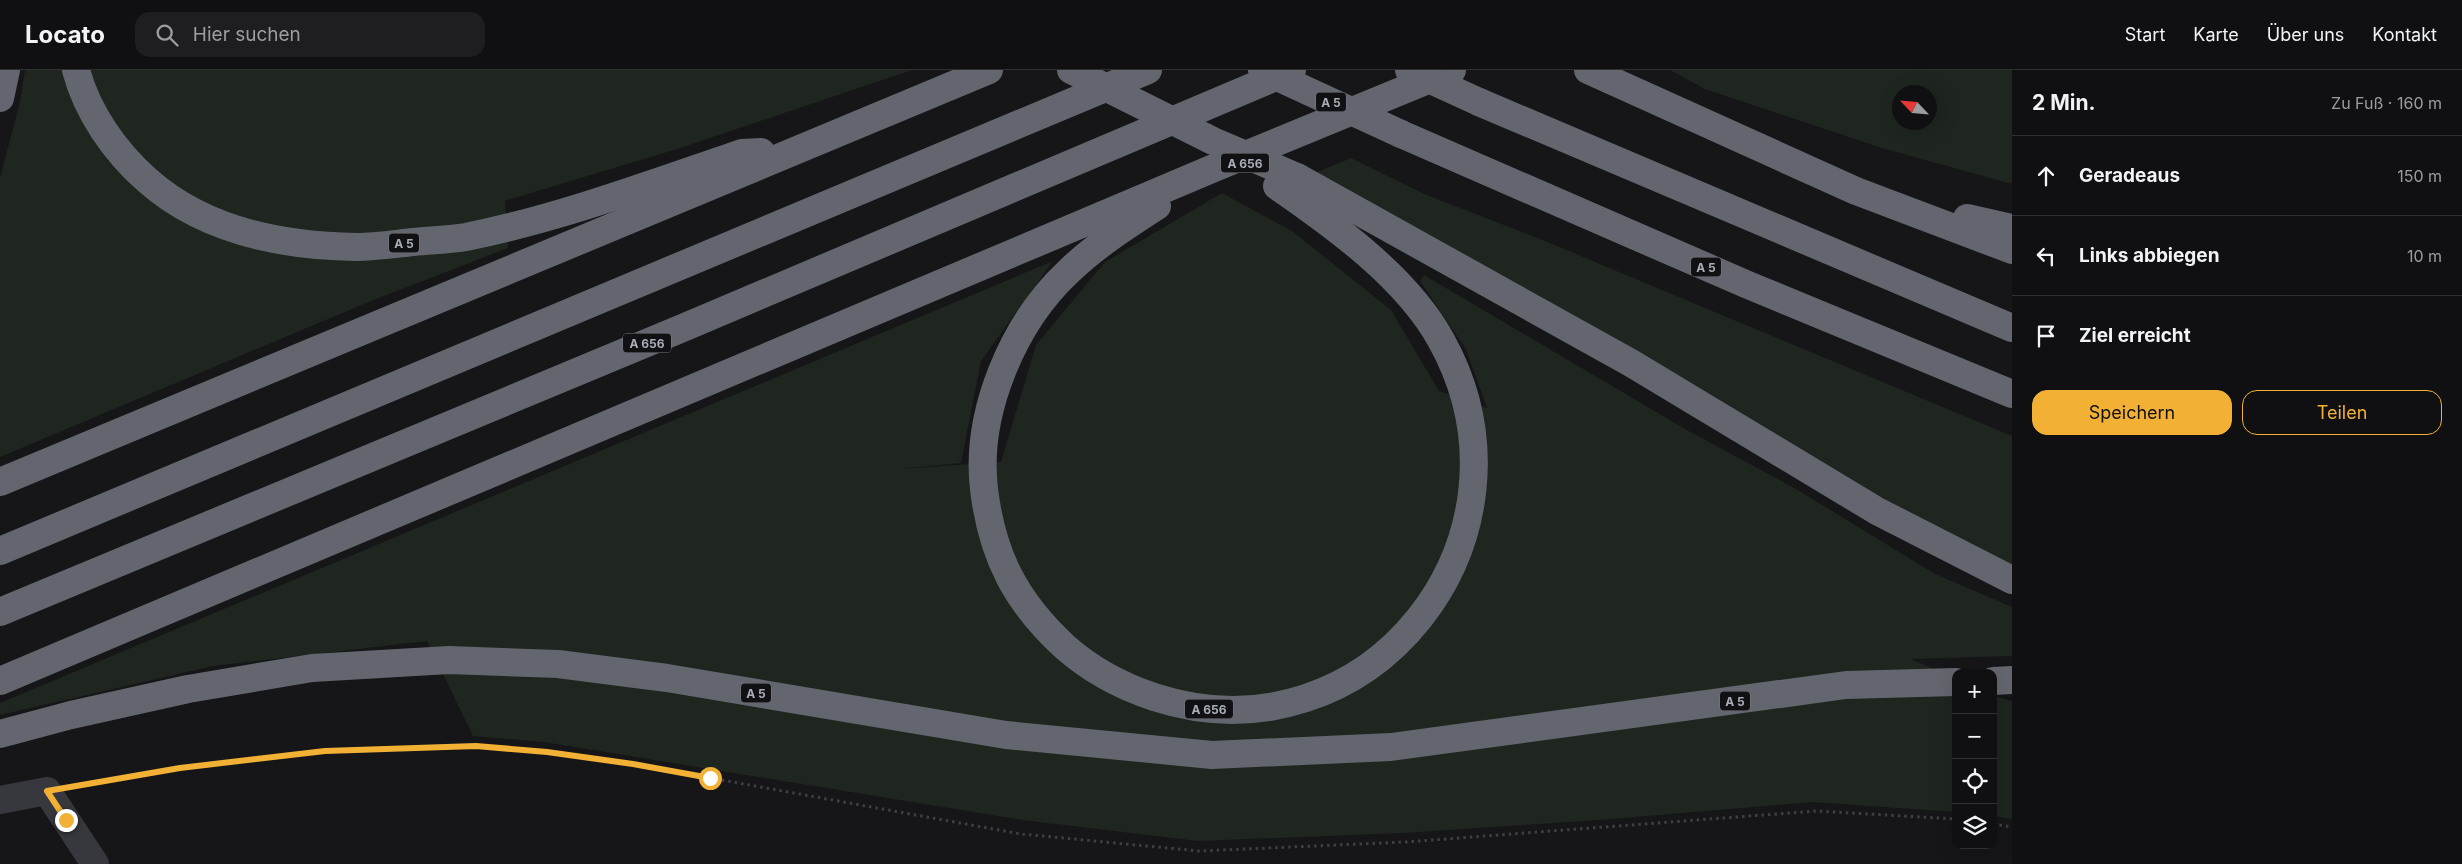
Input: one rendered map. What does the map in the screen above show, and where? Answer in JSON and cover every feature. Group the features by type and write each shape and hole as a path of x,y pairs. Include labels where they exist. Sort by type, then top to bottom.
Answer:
{"highway":[{"path":"0,98 6,70"},
{"name":"A 5","path":"76,70 92,110 111,141 135,169 162,194 226,228 296,242 357,247 464,237 589,205 742,153 797,150"},
{"path":"0,482 989,70"},
{"name":"A 656","path":"1071,70 1213,141 1287,182 1321,216 1369,256 1407,293 1440,338 1460,379 1472,425 1475,466 1468,520 1454,563 1436,596 1413,628 1376,662 1342,682 1305,698 1270,707 1234,711 1177,704 1137,691 1105,676 1084,662 1044,628 1018,596 1000,561 987,519 982,473 984,435 994,396 1008,356 1031,316 1067,273 1110,236 1214,168"},
{"path":"0,551 1148,70"},
{"name":"A 5","path":"1262,70 1401,134 1748,285 2012,394"},
{"name":"A 656","path":"0,612 676,331 1292,70"},
{"path":"1409,70 1478,102 2012,328"},
{"path":"0,681 1214,168 1452,70"},
{"path":"1588,70 1856,191 2012,250"},
{"path":"1287,182 1631,363 1877,511 2012,580"},
{"path":"1856,191 2012,228"},
{"name":"A 5","path":"0,734 71,715 188,689 312,668 448,660 558,664 667,678 1006,735 1212,755 1391,747 1846,685 1952,682"},
{"path":"1997,680 2012,680"}],"lane":[{"path":"0,800 47,791 95,864"}],"path":[{"path":"47,791 180,768 325,751 476,746 547,752 633,764 1021,834 1199,851 1406,842 1816,811 1952,819"},
{"path":"1997,825 2012,827"}],"shaded area":[{"path":"25,70 912,70 677,149 505,201 508,248 366,303 0,457 0,178 20,102"},
{"path":"1670,70 2012,70 2012,184 1882,148 1705,89"},
{"path":"1351,158 1424,194 1545,241 2012,436 2012,564 1940,533 1687,380 1543,302 1315,173"},
{"path":"1222,193 1292,231 1391,310 1439,391 1487,408 1466,349 1420,281 1424,275 1685,429 1796,489 1935,574 2012,607 2012,656 1911,659 1952,677 1952,812 1813,802 1612,819 1403,833 1198,841 1022,820 544,742 473,736 427,641 213,666 0,715 0,703 1053,261 981,361 961,463 898,469 1001,462 1036,345 1105,262"},
{"path":"1997,697 2012,701 2012,819 1997,817"}],"route":[{"path":"66,820 47,791 180,768 325,751 476,746 547,752 633,764 710,778"}]}
